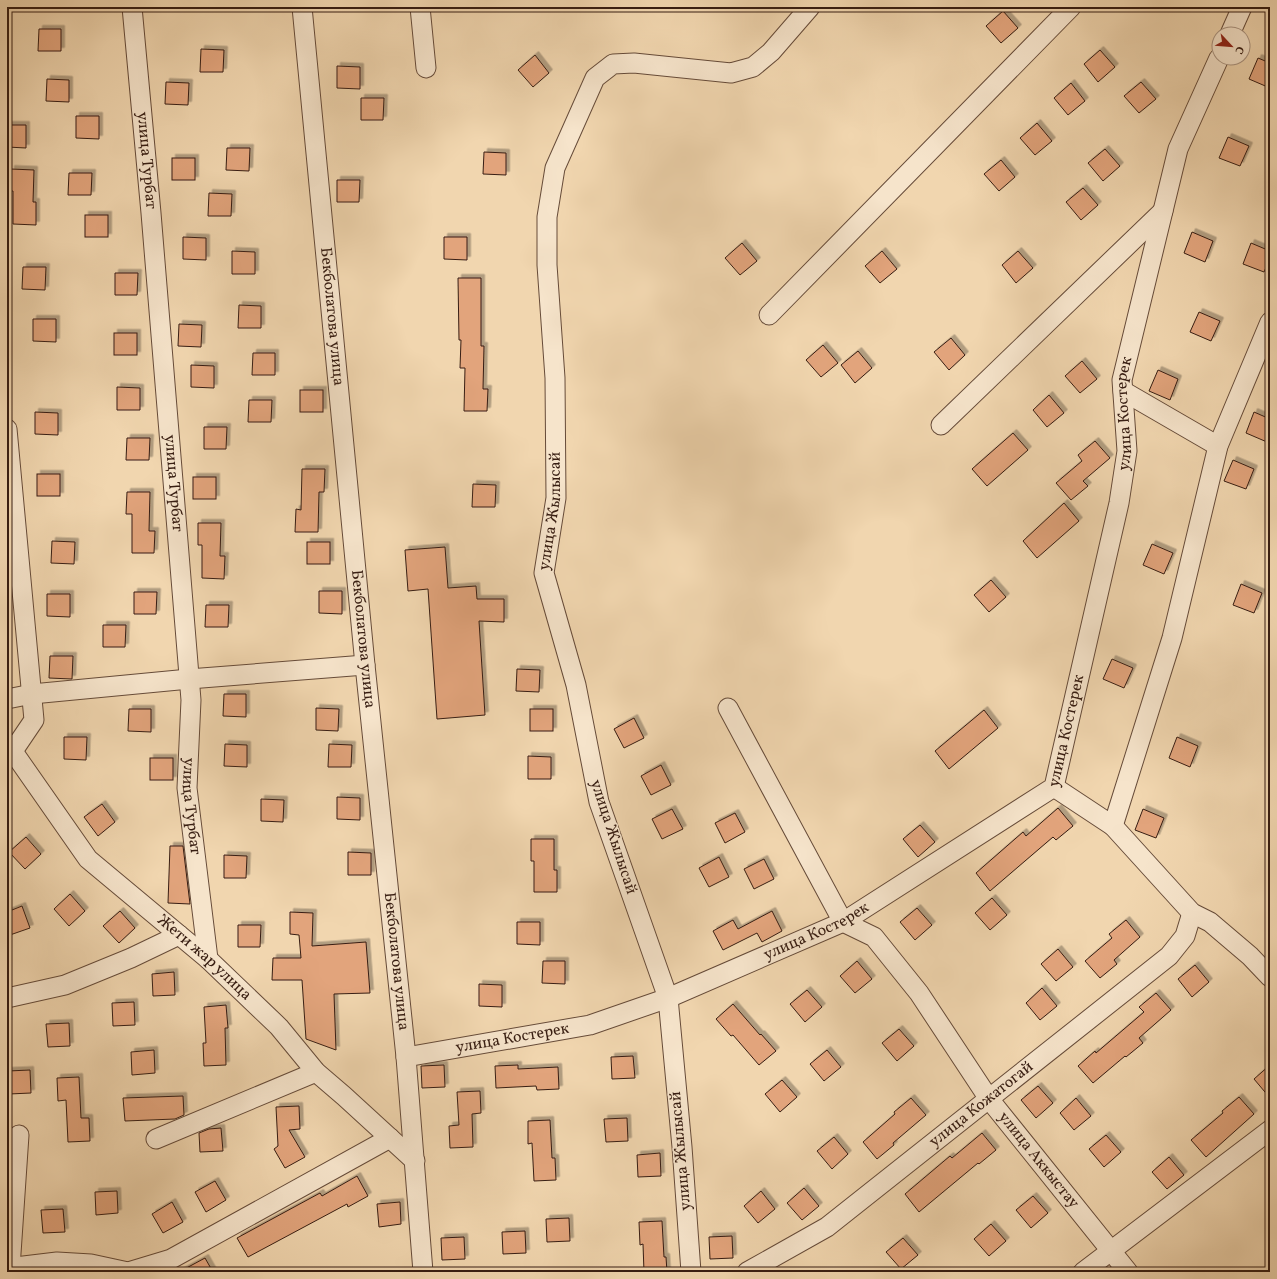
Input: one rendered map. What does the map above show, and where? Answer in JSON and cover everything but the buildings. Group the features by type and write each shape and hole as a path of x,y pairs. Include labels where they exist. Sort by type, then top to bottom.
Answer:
{"street":[{"name":"улица Турбат","path":"132,7 151,214 191,700 187,788 208,959"},
{"name":"Бекболатова улица","path":"302,7 365,665 406,1057 423,1272"},
{"path":"420,7 426,68"},
{"name":"улица Жылысай","path":"691,1272 682,1147 668,998 599,802 576,685 544,573 556,498 555,378 547,265 547,217 555,168 595,78 613,64 634,63 731,73 753,67 771,52 810,7"},
{"path":"769,315 1071,7"},
{"path":"1234,26 1242,7"},
{"name":"улица Костерек","path":"406,1057 590,1025 668,998 843,922 1054,787 1119,503 1127,451 1122,380 1178,149 1215,66"},
{"path":"941,425 1162,211"},
{"path":"1113,826 1172,638 1218,446 1270,322"},
{"path":"1123,391 1218,446"},
{"path":"7,429 34,720 9,750"},
{"path":"7,699 32,694 189,679 365,665"},
{"path":"728,708 843,922"},
{"name":"Жети жар улица","path":"9,750 88,859 208,959 279,1027 316,1072 415,1161"},
{"path":"1054,787 1113,826 1192,913 1210,922 1250,956 1270,977"},
{"name":"улица Кожатогай","path":"747,1272 827,1227 1169,956 1185,936 1192,913"},
{"name":"улица Аккыстау","path":"843,922 874,938 919,993 989,1099 1128,1272"},
{"path":"7,998 65,985 131,958 179,935"},
{"path":"156,1139 316,1072"},
{"path":"1083,1272 1270,1130"},
{"path":"18,1136 9,1268 57,1262 91,1264 128,1272 171,1259 390,1138"}]}
